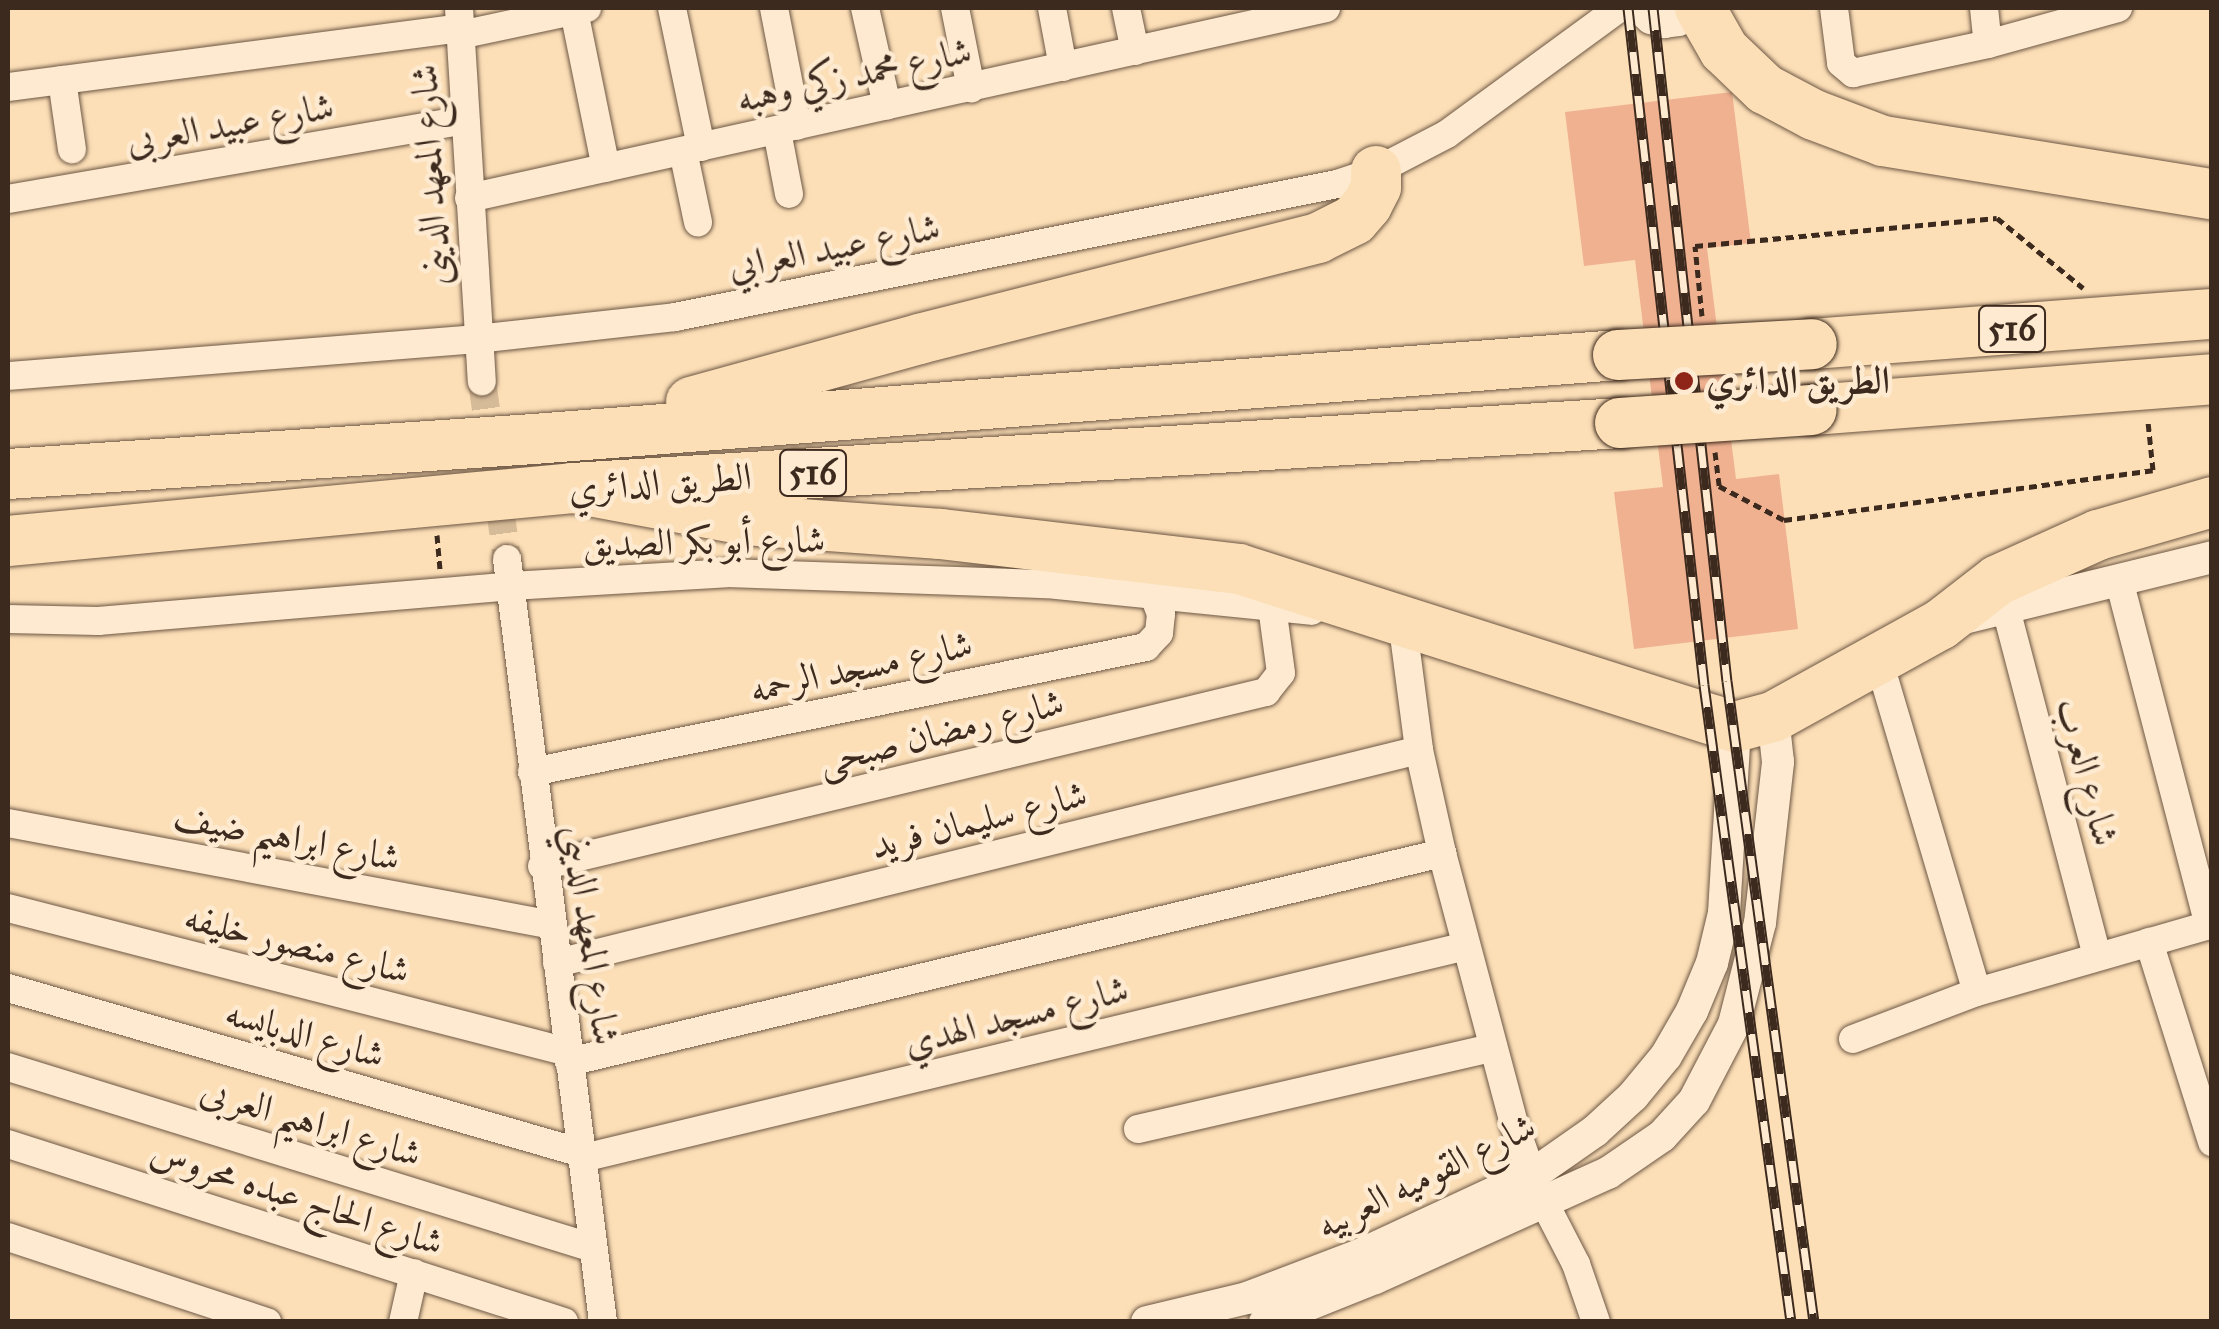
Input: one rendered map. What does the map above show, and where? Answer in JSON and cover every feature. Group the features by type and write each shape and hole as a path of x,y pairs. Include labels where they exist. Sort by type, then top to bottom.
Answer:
{"highway":[{"path":"1700,8 1724,50 1765,89 1788,104 1866,134 2212,194"},
{"path":"534,440 764,385 919,338 1318,238 1354,220 1368,205 1376,187 1376,171"},
{"name":"الطريق الدائري","path":"8,474 534,440 1618,355 2212,314"},
{"name":"الطريق الدائري","path":"8,540 572,488 1620,423 2212,379"},
{"path":"572,488 745,520 941,534 1239,569 1754,722 2002,594 2098,535 2212,502"}],"street":[{"path":"672,8 698,222"},
{"path":"774,8 787,128 789,194"},
{"path":"865,8 887,106"},
{"path":"955,8 971,88"},
{"path":"1052,8 1063,67"},
{"path":"1126,8 1135,51"},
{"name":"شارع محمد زكي وهبه","path":"469,198 1135,51 1254,16 1326,8"},
{"name":"شارع عبيد العرابي","path":"8,376 477,339 675,317 1338,184 1376,171 1448,134 1619,8"},
{"path":"1640,8 1650,18 1664,22 1678,20 1692,8"},
{"path":"1834,8 1841,63 1853,73 1988,44 2118,8"},
{"path":"1984,8 1988,44"},
{"path":"8,87 580,9 606,168"},
{"name":"شارع المعهد الدينى","path":"460,24 477,339"},
{"path":"62,80 72,148"},
{"name":"شارع عبيد العربى","path":"8,199 465,120"},
{"path":"477,339 482,381"},
{"path":"2002,594 2119,580 2212,557"},
{"name":"شارع أبو بكر الصديق","path":"8,619 98,622 509,572 727,573 1047,584 1402,620"},
{"name":"شارع المعهد الديني","path":"509,572 542,866 553,925 603,1322"},
{"path":"1853,1039 1977,992 2210,924 2119,580"},
{"name":"شارع مسجد الرحمه","path":"532,772 1146,647 1159,633 1160,614 1153,594"},
{"name":"شارع العرب","path":"2002,594 2097,956"},
{"name":"شارع رمضان صبحى","path":"542,866 1266,692 1281,673 1272,606"},
{"path":"1402,620 1419,750 1492,1048 1539,1190 1576,1264 1596,1322"},
{"path":"1878,658 1977,992"},
{"name":"شارع القوميه العربيه","path":"1265,1322 1539,1190 1633,1096 1666,1056 1692,1011 1712,963 1724,912 1754,722"},
{"name":"شارع القوميه العربيه","path":"1147,1322 1292,1283 1539,1190 1608,1172 1662,1136 1694,1101 1734,1024 1760,923 1778,762 1754,722"},
{"name":"شارع سليمان فريد","path":"557,963 1419,750"},
{"name":"شارع ابراهيم ضيف","path":"8,823 553,925"},
{"path":"569,1057 1442,853"},
{"name":"شارع منصور خليفه","path":"8,908 569,1057"},
{"path":"2149,942 2212,1142"},
{"name":"شارع مسجد الهدي","path":"582,1156 1466,946"},
{"name":"شارع الدبايسه","path":"8,988 582,1156"},
{"path":"1138,1129 1492,1048"},
{"name":"شارع ابراهيم العربى","path":"8,1067 593,1248"},
{"name":"شارع الحاج عبده محروس","path":"8,1144 564,1322"},
{"path":"8,1237 267,1322"},
{"path":"403,1322 414,1274"}],"path":[{"path":"1751,243 1997,218 2123,321"},
{"path":"1784,520 2153,470 2144,384"},
{"path":"433,501 442,582"}],"building":[{"path":"1732,92 1751,243 1707,248 1736,479 1779,474 1798,629 1634,649 1614,492 1663,487 1635,260 1584,266 1565,112"}],"tunnel":[{"path":"482,381 507,559"}],"railway":[{"path":"1628,8 1704,685 1791,1322"},
{"path":"1653,8 1727,681 1814,1322"}],"place":[{"name":"الطريق الدائري","path":"1684,381"}]}
